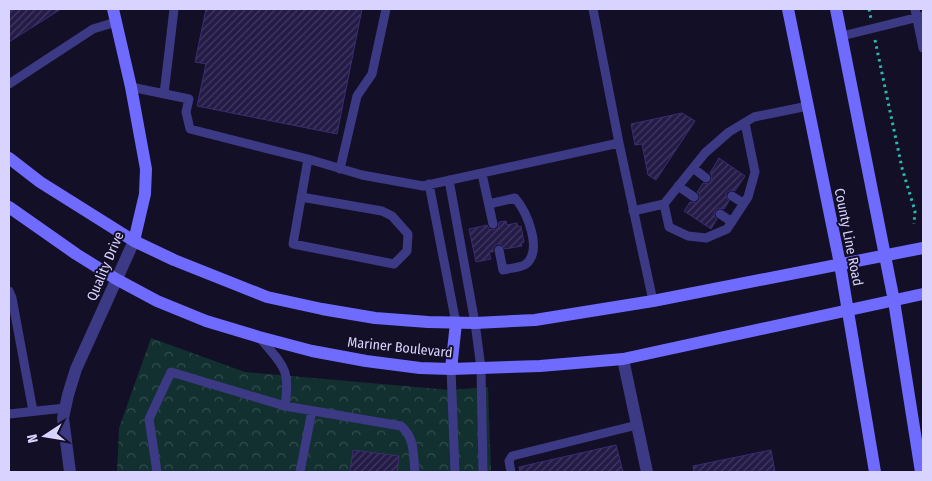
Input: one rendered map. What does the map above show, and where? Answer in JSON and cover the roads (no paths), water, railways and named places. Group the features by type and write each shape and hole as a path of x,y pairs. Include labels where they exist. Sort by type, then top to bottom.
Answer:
{"main road":[{"name":"Quality Drive","path":"113,9 131,87 146,170 144,194 134,241"},
{"name":"County Line Road","path":"788,9 840,264 874,472"},
{"path":"836,9 920,439 921,472"},
{"name":"Mariner Boulevard","path":"9,158 40,182 134,241 174,260 266,297 374,318 456,323 535,320 653,300 923,248"},
{"name":"Mariner Boulevard","path":"9,207 76,254 116,279 165,305 206,321 312,351 420,368 451,369 540,366 624,358 923,294"},
{"path":"451,369 456,323"}],"street":[{"name":"Quality Drive","path":"70,472 63,418 76,368 134,241"},
{"path":"624,358 647,472"}],"lane":[{"path":"164,94 174,9"},
{"path":"340,168 356,96 372,74 386,9"},
{"path":"593,9 633,211 653,300"},
{"path":"842,36 919,14 923,48"},
{"path":"9,84 93,29 116,22"},
{"path":"131,87 189,99 186,112 190,128 362,175 423,186 619,143"},
{"path":"633,211 664,204 711,148 729,132 745,122 754,118 808,106"},
{"path":"664,204 669,227 688,236 706,238 726,229 748,196 755,172 745,122"},
{"path":"301,197 382,211 392,216 408,234 407,251 394,264 293,244 301,197 308,159"},
{"path":"693,168 706,178"},
{"path":"482,174 493,224"},
{"path":"449,180 475,323 481,368 483,472"},
{"path":"429,184 456,323"},
{"path":"678,186 694,197"},
{"path":"732,196 743,203"},
{"path":"488,204 515,198 527,216 534,249 531,258 524,265 503,270 499,250"},
{"path":"720,214 732,222"},
{"path":"9,291 12,298 33,411"},
{"path":"259,337 285,369 288,388 285,406"},
{"path":"451,369 455,472"},
{"path":"157,472 149,420 171,372 285,406 401,426 408,432 412,442 415,472"},
{"path":"9,414 65,408"},
{"path":"300,472 312,411"},
{"path":"512,472 509,461 512,456 637,426"}]}
